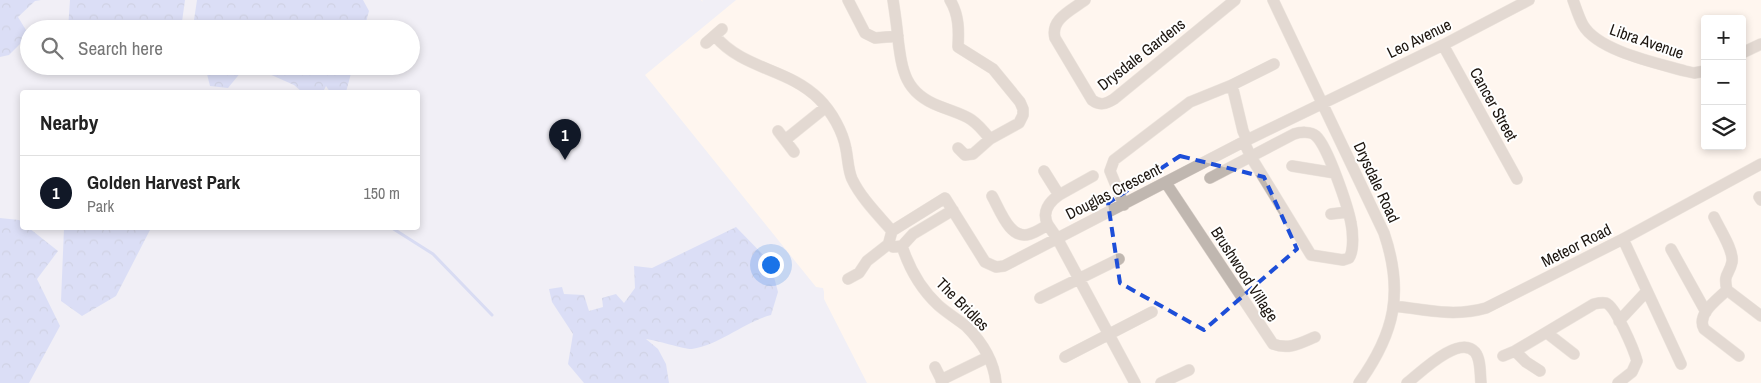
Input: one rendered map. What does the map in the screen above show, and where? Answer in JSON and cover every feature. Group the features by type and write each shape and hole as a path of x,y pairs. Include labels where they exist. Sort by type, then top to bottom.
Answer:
{"street":[{"path":"848,0 865,33 875,38 898,36"},
{"path":"893,0 900,62 907,81 920,95 932,103 972,119 990,140"},
{"path":"950,0 957,15 959,28 952,48 993,69 1020,102 1023,109 1023,115 1019,123 990,140 973,154 965,155 958,148"},
{"name":"Drysdale Gardens","path":"1085,0 1056,23 1053,31 1055,38 1096,104 1108,103 1114,99 1235,0"},
{"name":"Drysdale Road","path":"1273,0 1384,234 1391,254 1395,306 1386,336 1375,359 1360,383"},
{"name":"Leo Avenue","path":"1322,102 1442,45 1530,0"},
{"name":"Libra Avenue","path":"1573,0 1583,26 1595,39 1611,48 1685,71 1694,73 1701,72"},
{"path":"715,36 725,48 739,57 794,80 813,94 826,107 843,138 852,180 892,231 889,238 890,244"},
{"path":"1746,51 1761,44"},
{"name":"Cancer Street","path":"1442,45 1517,179"},
{"path":"1124,205 1110,170 1114,160 1190,102 1232,85 1274,64"},
{"path":"1232,85 1245,141 1251,156 1311,254"},
{"name":"Douglas Crescent","path":"892,231 945,198 985,262 991,266 1004,266 1322,102"},
{"path":"794,152 782,136 826,107"},
{"path":"1210,178 1294,134 1313,134 1320,142 1335,173 1348,212 1352,232 1352,253 1349,258 1341,260 1296,253"},
{"name":"Meteor Road","path":"1395,306 1459,314 1481,310 1623,239 1761,164"},
{"path":"1292,166 1335,173"},
{"path":"1044,171 1059,194"},
{"path":"1093,176 1059,194 1052,200 1046,208 1045,218 1135,383"},
{"name":"Brushwood Village","path":"1166,183 1273,344 1285,347 1294,346 1316,337"},
{"path":"992,196 1011,229 1017,234 1030,234 1048,225"},
{"path":"890,244 895,247 902,246 913,234 953,210"},
{"path":"1331,214 1348,212"},
{"path":"1714,217 1732,256 1731,264 1726,273 1727,290 1761,316"},
{"path":"1623,239 1681,364"},
{"path":"848,279 859,274 867,261 890,244"},
{"name":"The Bridles","path":"902,246 906,258 927,293 938,305 965,326 984,348 995,375 996,383"},
{"path":"1671,249 1706,312"},
{"path":"1040,298 1119,259"},
{"path":"1727,290 1701,318 1704,329 1739,356"},
{"path":"1619,321 1647,291"},
{"path":"1503,356 1547,333 1594,304 1600,303 1610,306 1637,361 1632,372 1618,383"},
{"path":"1065,357 1152,312"},
{"path":"1547,333 1574,354"},
{"path":"1407,383 1447,352 1464,347 1474,351 1477,357 1481,383"},
{"path":"1515,351 1526,362 1540,371"},
{"name":"The Bridles","path":"935,366 942,381 988,356"},
{"path":"1161,383 1188,370"}],"highlighted area":[{"path":"1180,156 1264,177 1297,249 1204,330 1120,283 1108,203"}],"shaded area":[{"path":"0,0 701,0 703,2 702,0 736,0 645,75 816,287 823,288 824,299 867,383 0,383"}],"green space":[{"path":"0,0 41,0 35,1 18,17 20,20 20,44 9,55 0,57"},
{"path":"70,0 185,0 182,20 69,20"},
{"path":"197,0 363,0 369,11 366,20 194,20"},
{"path":"207,75 239,75 228,88 210,86"},
{"path":"271,75 351,75 347,90 329,90 326,86 324,90 300,90 294,85"},
{"path":"0,218 19,220 20,230 32,230 58,251 37,279 60,326 29,383 0,383"},
{"path":"736,227 770,262 778,292 771,315 761,318 713,343 692,349 646,339 658,349 666,364 669,383 584,383 568,364 573,334 552,302 549,289 562,287 564,294 584,295 589,311 603,307 602,298 616,294 624,303 635,288 634,266 652,268"},
{"path":"64,230 150,230 116,296 82,316 61,301"}],"waterway":[{"path":"395,230 433,254 492,315"}],"place":[{"name":"Golden Harvest Park","path":"565,160"}]}
